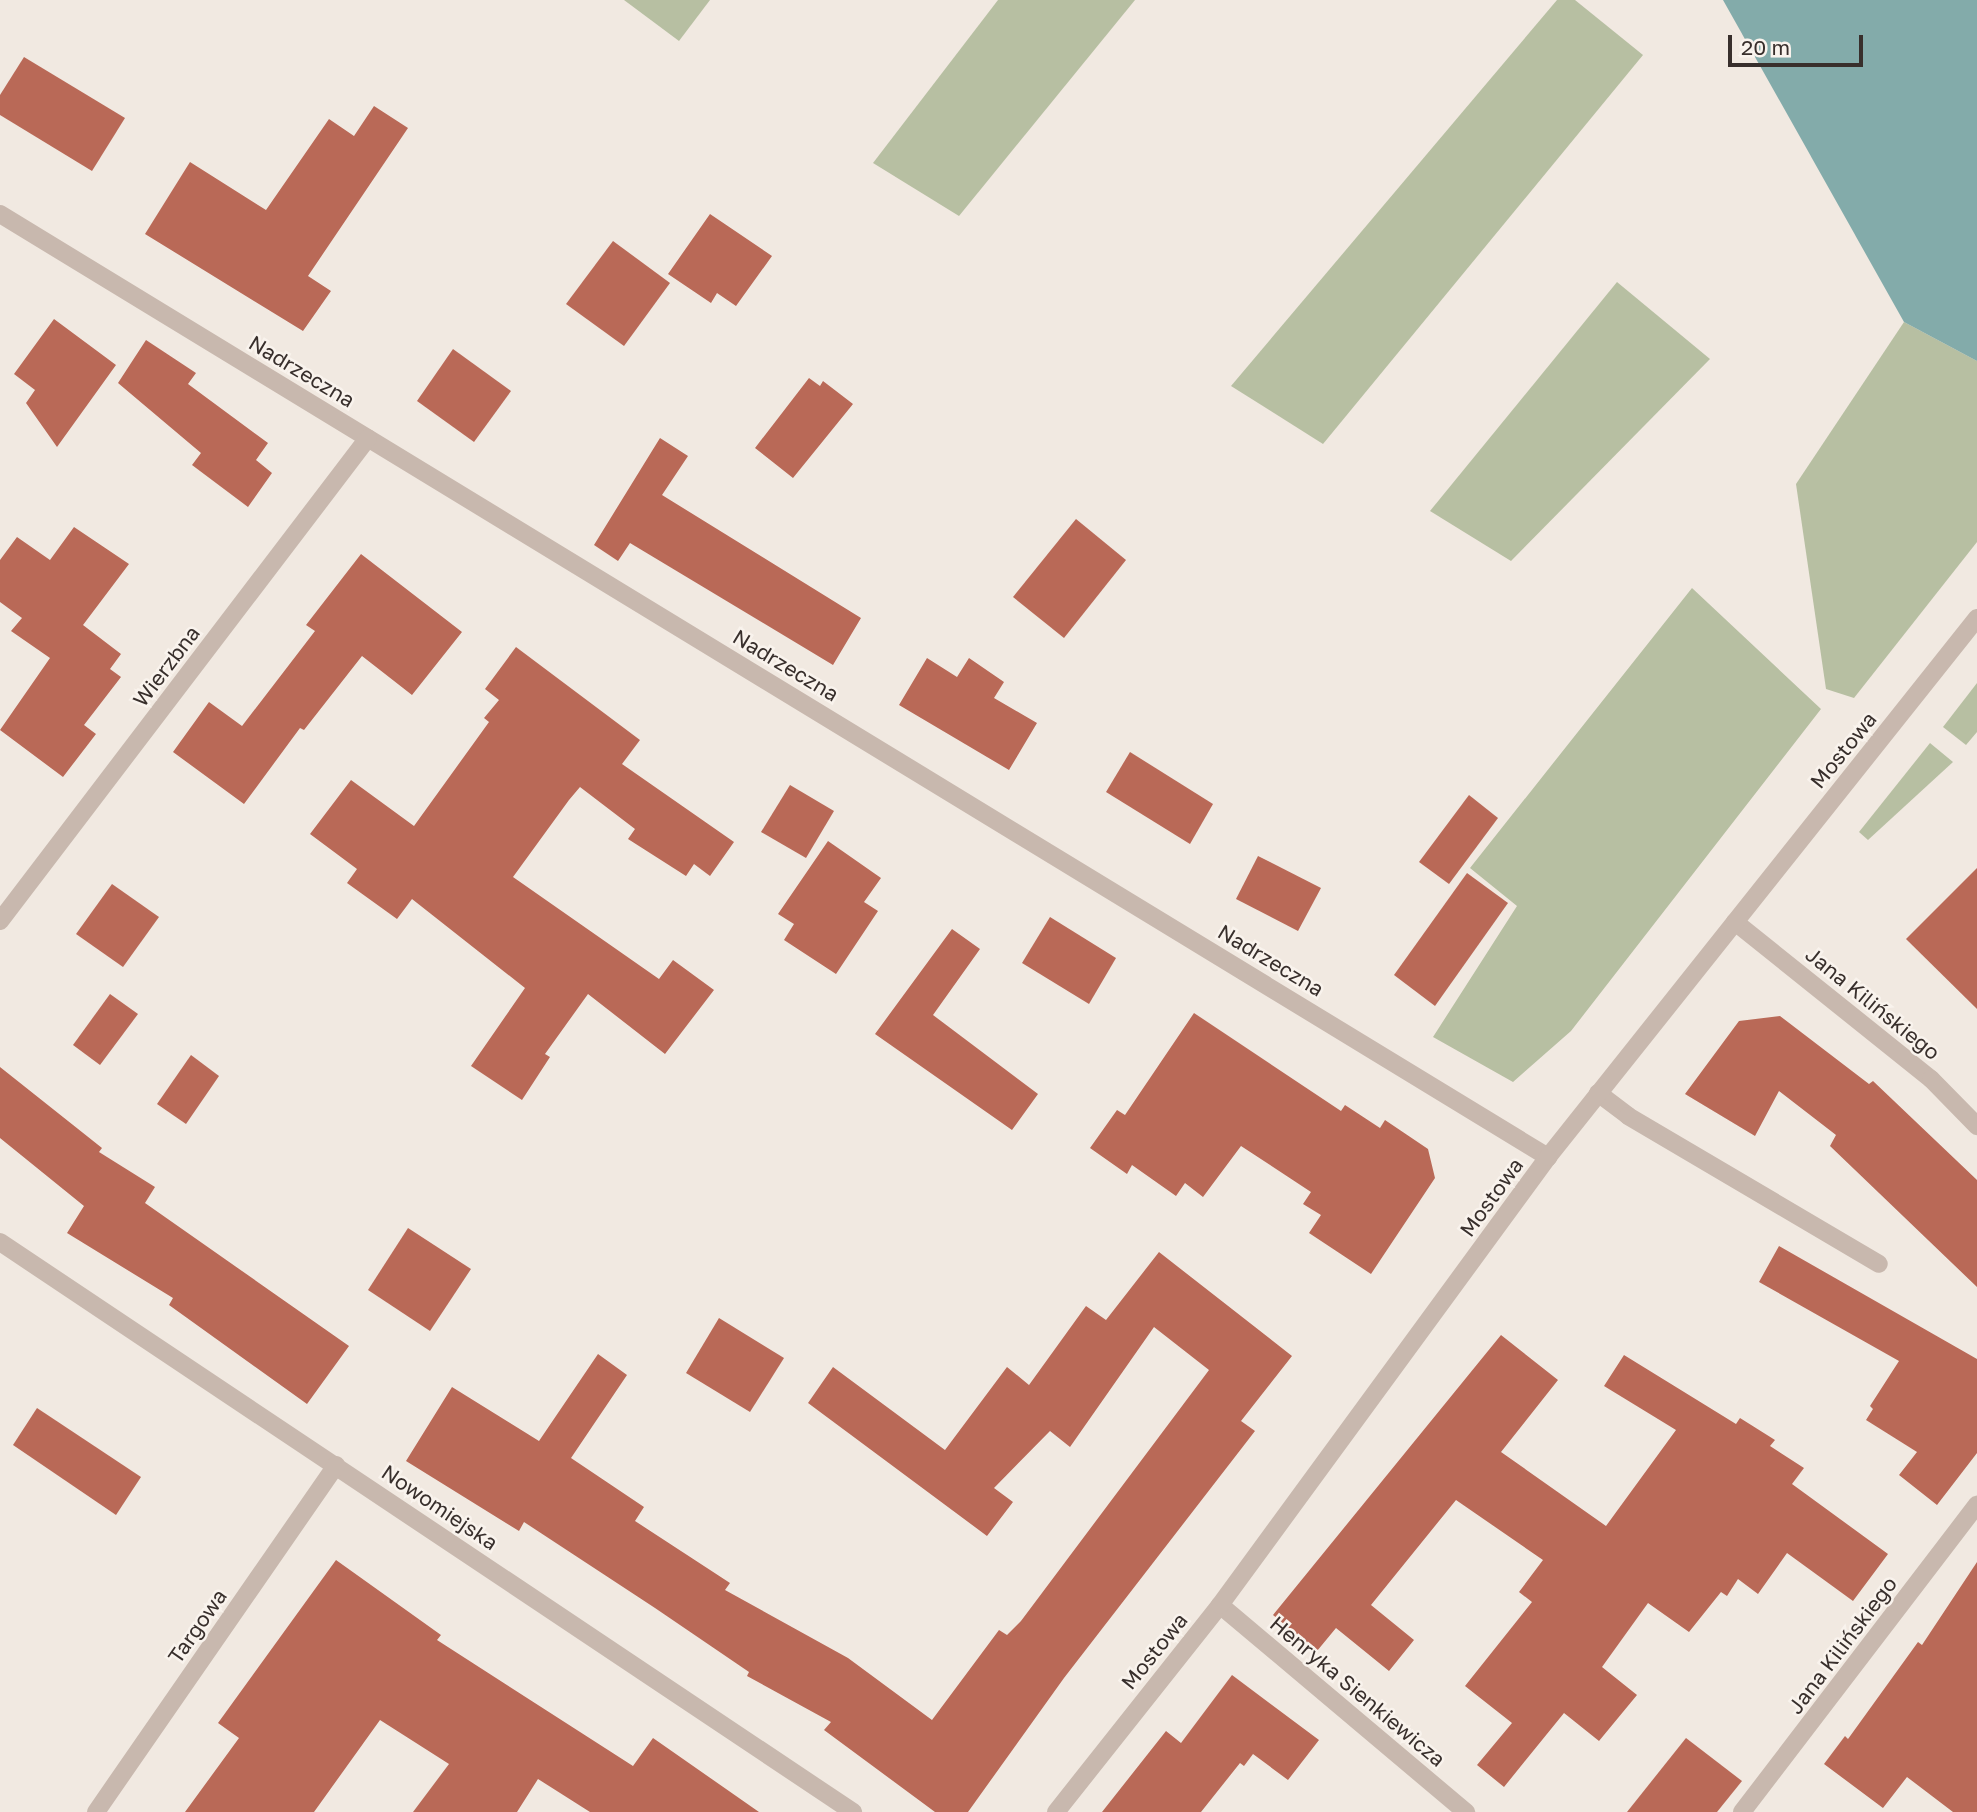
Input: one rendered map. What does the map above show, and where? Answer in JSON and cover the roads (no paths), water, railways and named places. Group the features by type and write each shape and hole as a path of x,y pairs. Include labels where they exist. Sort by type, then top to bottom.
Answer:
{"street":[{"name":"Nadrzeczna","path":"0,215 1548,1157"},
{"name":"Wierzbna","path":"0,921 368,438"},
{"name":"Mostowa","path":"1056,1812 1220,1605 1548,1157 1977,618"},
{"name":"Jana Kilińskiego","path":"1735,922 1931,1079 1977,1126"},
{"path":"1598,1093 1628,1116 1879,1264"},
{"name":"Nowomiejska","path":"0,1242 853,1812"},
{"name":"Targowa","path":"96,1812 336,1465"},
{"name":"Jana Kilińskiego","path":"1742,1812 1977,1505"},
{"name":"Henryka Sienkiewicza","path":"1220,1605 1466,1812"}],"water":[{"path":"1723,0 1977,0 1977,361 1904,322"}]}
